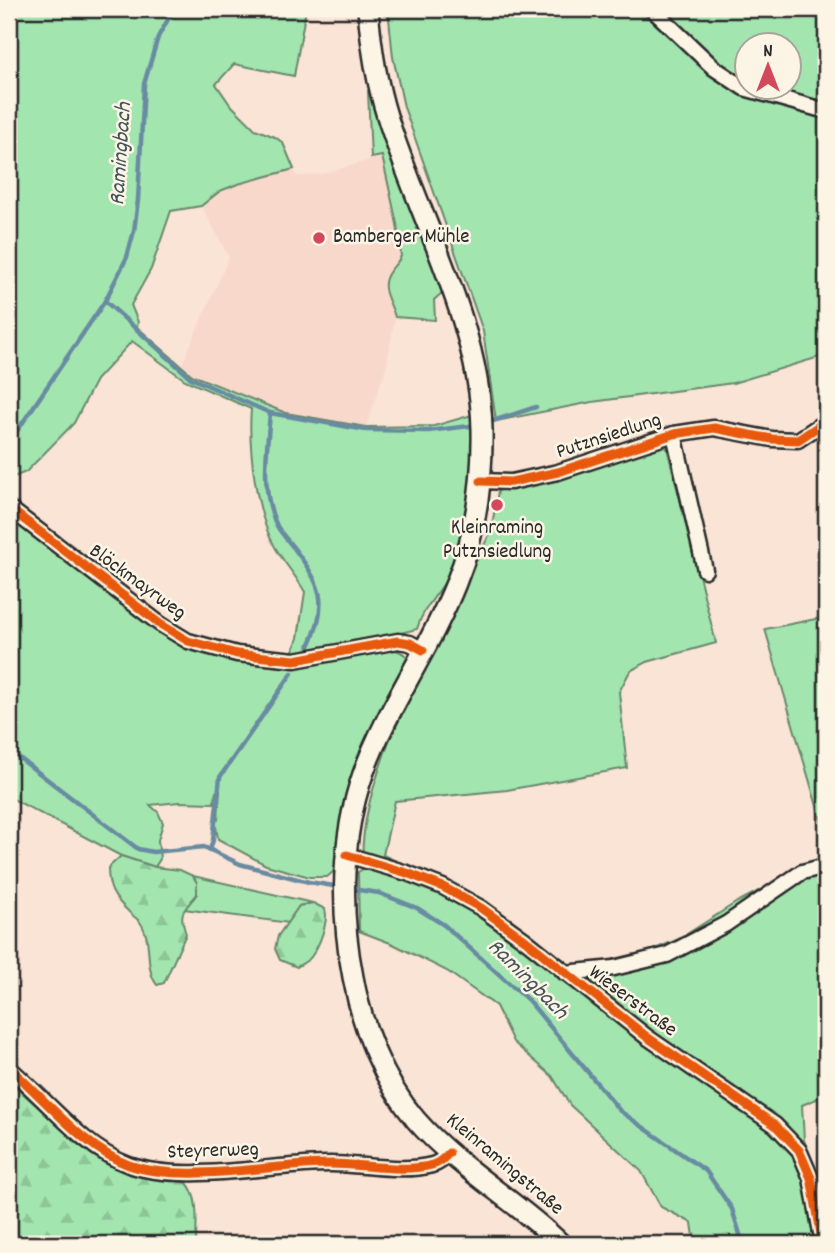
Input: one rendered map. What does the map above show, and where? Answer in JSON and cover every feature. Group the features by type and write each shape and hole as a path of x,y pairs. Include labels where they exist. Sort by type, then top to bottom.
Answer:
{"main road":[{"name":"Kleinramingstraße","path":"368,9 376,77 386,114 457,306 474,370 482,424 481,481 465,559 455,587 375,744 362,777 355,806 347,860 346,926 355,986 373,1047 398,1095 415,1118 449,1153 561,1244"}],"street":[{"path":"652,9 714,68 744,88 826,111"},
{"name":"Putznsiedlung","path":"481,481 511,482 558,472 674,435 714,428 772,439 798,440 826,421"},
{"path":"674,435 705,570"},
{"name":"Blöckmayrweg","path":"9,508 160,624 188,641 237,654 295,660 398,641 410,643 423,650"},
{"name":"Wieserstraße","path":"347,860 407,873 443,887 481,908 647,1037 775,1125 799,1150 811,1178 823,1244"},
{"name":"Wieserstraße","path":"565,973 614,968 667,955 726,924 802,872 826,866"},
{"name":"Steyrerweg","path":"9,1068 93,1143 126,1164 146,1170 193,1173 332,1164 421,1167 440,1162 449,1153"}],"shaded area":[{"path":"382,156 401,256 391,270 383,290 391,302 395,317 387,364 366,427 286,413 192,375 182,364 229,257 201,206 220,191 238,184 294,169 297,176 323,174"}],"green space":[{"path":"9,9 306,9 294,76 234,64 216,84 229,103 255,129 283,143 294,169 220,191 201,206 171,211 151,269 131,305 138,322 137,327 192,375 286,413 366,427 434,426 472,415 473,472 463,536 452,570 424,613 417,629 314,654 292,653 298,638 305,592 275,547 263,517 252,460 251,409 185,380 132,341 96,380 74,423 26,472 9,479"},
{"path":"388,9 826,9 826,355 733,383 592,402 496,421 483,331 404,107 393,57"},
{"path":"372,90 443,292 434,300 435,320 395,317 387,296 386,280 401,256 382,156 371,158 368,91"},
{"path":"661,445 667,448 716,643 647,662 630,671 619,692 627,768 507,790 395,801 383,855 424,874 569,969 570,966 638,956 679,939 737,902 826,856 826,1095 802,1105 804,1140 813,1164 826,1244 695,1244 692,1223 661,1207 641,1171 570,1105 552,1076 513,1042 496,1006 447,971 393,944 359,931 358,872 363,869 363,836 378,772 389,741 491,531 498,491"},
{"path":"9,516 163,633 263,662 386,648 399,651 410,660 333,872 327,877 310,877 266,865 218,839 215,821 218,819 220,791 216,792 214,803 150,805 158,812 163,823 158,840 160,859 155,867 121,856 9,797"},
{"path":"826,617 826,837 765,629"},
{"path":"121,856 155,867 180,870 193,876 197,883 197,894 182,916 186,934 164,983 157,985 153,978 147,938 140,922 119,901 110,887 108,868"},
{"path":"193,876 313,903 299,906 289,923 184,909 197,894 197,883"},
{"path":"313,903 325,909 324,927 311,957 297,967 280,960 275,949 278,936 299,906"},
{"path":"9,1081 76,1141 128,1171 187,1183 196,1204 196,1244 9,1244"}],"waterway":[{"name":"Ramingbach","path":"9,443 105,301 127,257 138,200 144,84 158,37 174,9"},
{"name":"Ramingbach","path":"105,301 191,378 270,413 266,456 268,499 279,529 303,560 316,583 321,605 309,646"},
{"path":"487,423 536,407"},
{"path":"270,413 366,430 428,431 478,425"},
{"name":"Ramingbach","path":"210,850 220,777 292,673"},
{"name":"Ramingbach","path":"9,750 138,849 153,852 204,847 240,864 340,887"},
{"name":"Ramingbach","path":"352,889 379,893 417,908 444,925 529,1001 620,1111 706,1171 732,1209 743,1244"}],"cycle path":[{"path":"481,481 511,482 558,472 674,434 714,428 772,439 798,440 826,421"},
{"path":"9,508 160,624 188,641 237,654 295,660 398,641 410,643 423,650"},
{"path":"347,855 443,887 481,908 647,1037 775,1125 799,1150 811,1178 823,1244"},
{"path":"9,1068 96,1147 129,1165 151,1170 201,1173 331,1164 408,1168 435,1164 449,1153"}],"place":[{"name":"Bamberger Mühle","path":"319,238"},
{"name":"Kleinraming Putznsiedlung","path":"497,505"}]}
